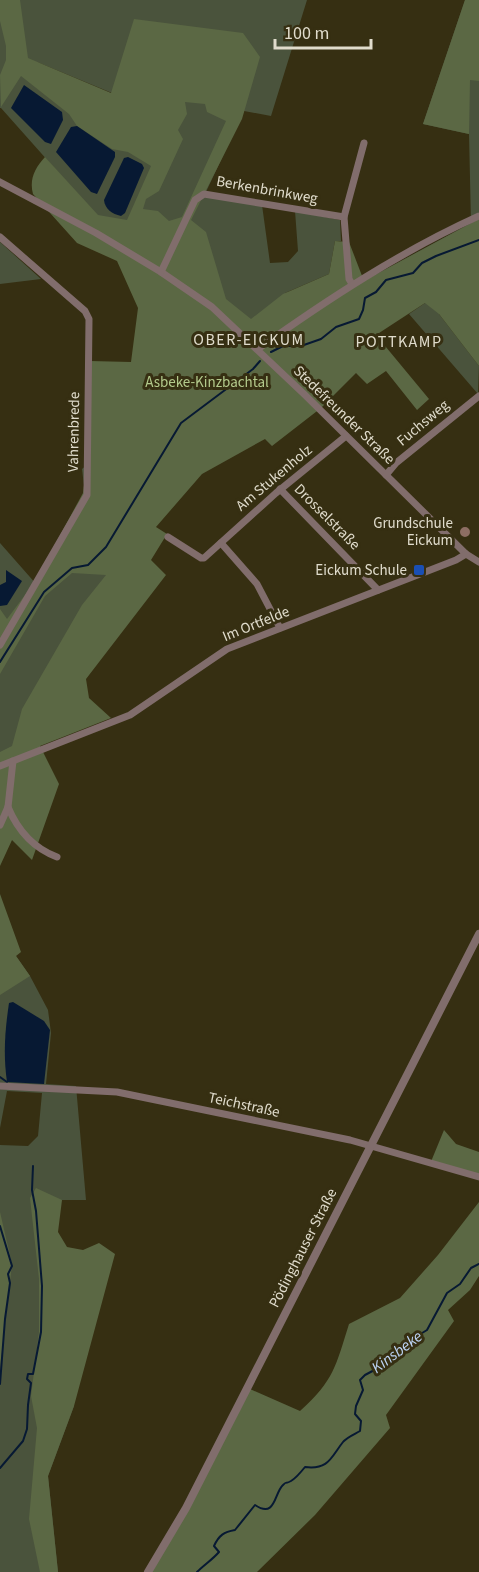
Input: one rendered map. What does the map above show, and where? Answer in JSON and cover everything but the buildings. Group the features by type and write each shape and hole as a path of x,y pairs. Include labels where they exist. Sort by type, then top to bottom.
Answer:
{"street":[{"path":"352,284 349,279 344,218 364,143"},
{"name":"Stedefreunder Straße","path":"0,182 78,223 161,272 212,307 258,349 466,554 479,562"},
{"name":"Berkenbrinkweg","path":"161,272 192,205 199,196 204,194 344,218"},
{"path":"258,349 352,284 479,216"},
{"name":"Vahrenbrede","path":"0,237 85,311 89,319 87,495 0,645"},
{"name":"Fuchsweg","path":"386,474 396,463 479,396"},
{"name":"Am Stukenholz","path":"168,537 204,558 280,489 346,436"},
{"name":"Drosselstraße","path":"280,489 378,590"},
{"path":"221,543 257,584 279,628"},
{"name":"Im Ortfelde","path":"0,766 130,715 222,651 456,560 466,554"},
{"path":"0,825 8,807 13,762"},
{"path":"8,807 32,843 57,857"},
{"name":"Pödinghauser Straße","path":"148,1572 186,1508 479,934"},
{"name":"Teichstraße","path":"2,1087 117,1092 371,1145 479,1177"}],"green space":[{"name":"Asbeke-Kinzbachtal","path":"0,0 307,0 271,116 244,111 205,194 262,205 270,263 288,262 298,251 295,211 340,220 341,241 335,241 329,274 285,293 364,281 471,223 469,134 423,124 465,0 479,0 479,314 439,314 479,366 478,394 409,314 425,303 397,300 264,438 201,473 155,527 149,560 110,644 39,746 12,839 0,863 0,543 37,585 85,494 82,469 106,449 132,364 139,307 97,216 0,108","holes":["37,62 112,93 118,75 120,106"]},
{"name":"Asbeke-Kinzbachtal","path":"0,0 20,0 28,58 111,93 134,19 243,33 260,57 242,119 191,220 206,232 226,299 251,319 283,294 329,274 335,241 349,242 364,281 479,219 479,366 439,314 425,303 376,335 429,399 417,410 386,371 367,384 356,373 321,408 272,446 265,439 202,474 156,527 167,534 151,560 166,575 86,679 89,698 111,718 40,746 59,784 32,860 12,840 0,866 0,752 12,746 22,709 82,605 106,575 72,573 45,596 0,674 0,609 7,619 34,583 83,493 88,452 90,361 131,362 138,308 117,261 77,243 33,194 32,179 45,157 98,215 127,220 151,166 128,152 112,149 77,126 69,114 21,76 1,107 0,75 6,60 6,46 0,21","holes":["185,102 205,104 207,112 226,121 182,217 169,221 158,211 143,209 146,199 159,191 183,139 178,130 187,114"]},
{"path":"465,0 479,0 479,81 470,80 469,134 423,124"},
{"path":"0,242 41,279 0,284"},
{"path":"0,894 21,952 16,956 30,976 0,995"},
{"path":"0,897 16,956 30,976 48,1010 51,1033 46,1084 76,1086 86,1200 61,1200 57,1232 74,1406 48,1476 58,1572 0,1572 0,1145 28,1146 38,1136 42,1093 7,1091 0,1128"},
{"path":"444,1130 456,1144 479,1152 479,1177 430,1164"},
{"path":"36,1188 62,1200 58,1232 67,1247 83,1250 99,1243 115,1254 74,1406 48,1476 58,1572 40,1572 29,1519 37,1428 31,1396 39,1332 39,1279 30,1198"},
{"path":"479,1202 479,1276 470,1290 448,1310 454,1321 386,1415 390,1428 315,1515 257,1572 152,1572 250,1389 300,1411 327,1381 341,1351 349,1324 400,1298 438,1255"},
{"path":"0,1212 12,1264 0,1368"}],"water":[{"path":"24,85 62,112 63,120 51,144 45,142 11,108"},
{"path":"77,126 115,152 115,157 97,194 91,192 56,152 71,127"},
{"path":"128,157 142,164 144,168 125,213 121,216 110,211 104,200 124,158"},
{"path":"6,570 22,581 7,605 0,606 0,585 6,582"},
{"path":"13,1002 44,1021 50,1030 44,1084 7,1082 6,1032 9,1003"}],"waterway":[{"path":"271,352 283,346 301,346 321,339 336,327 359,319 365,298 376,292 386,280 413,273 422,263 479,240"},
{"path":"0,662 44,592 72,568 88,565 106,547 181,423 253,369 260,361"},
{"path":"0,1077 7,1082"},
{"path":"0,1468 23,1441 27,1429 31,1383 27,1379 28,1374 33,1374 41,1332 42,1286 36,1211 32,1190 33,1166"},
{"path":"0,1226 12,1266 8,1274 10,1283 0,1384"},
{"name":"Kinsbeke","path":"197,1572 219,1552 214,1546 220,1537 235,1530 255,1505 267,1509 271,1507 284,1484 295,1478 305,1467 319,1466 329,1461 345,1440 360,1431 361,1421 355,1414 363,1390 360,1380 380,1367 382,1361 393,1356 397,1350 408,1345 427,1330 447,1293 460,1284 471,1268 479,1264"}],"place":[{"name":"Grundschule Eickum","path":"465,532"},
{"name":"Eickum Schule","path":"419,570"}],"district":[{"name":"OBER-EICKUM","path":"249,340"},
{"name":"POTTKAMP","path":"399,342"}]}
